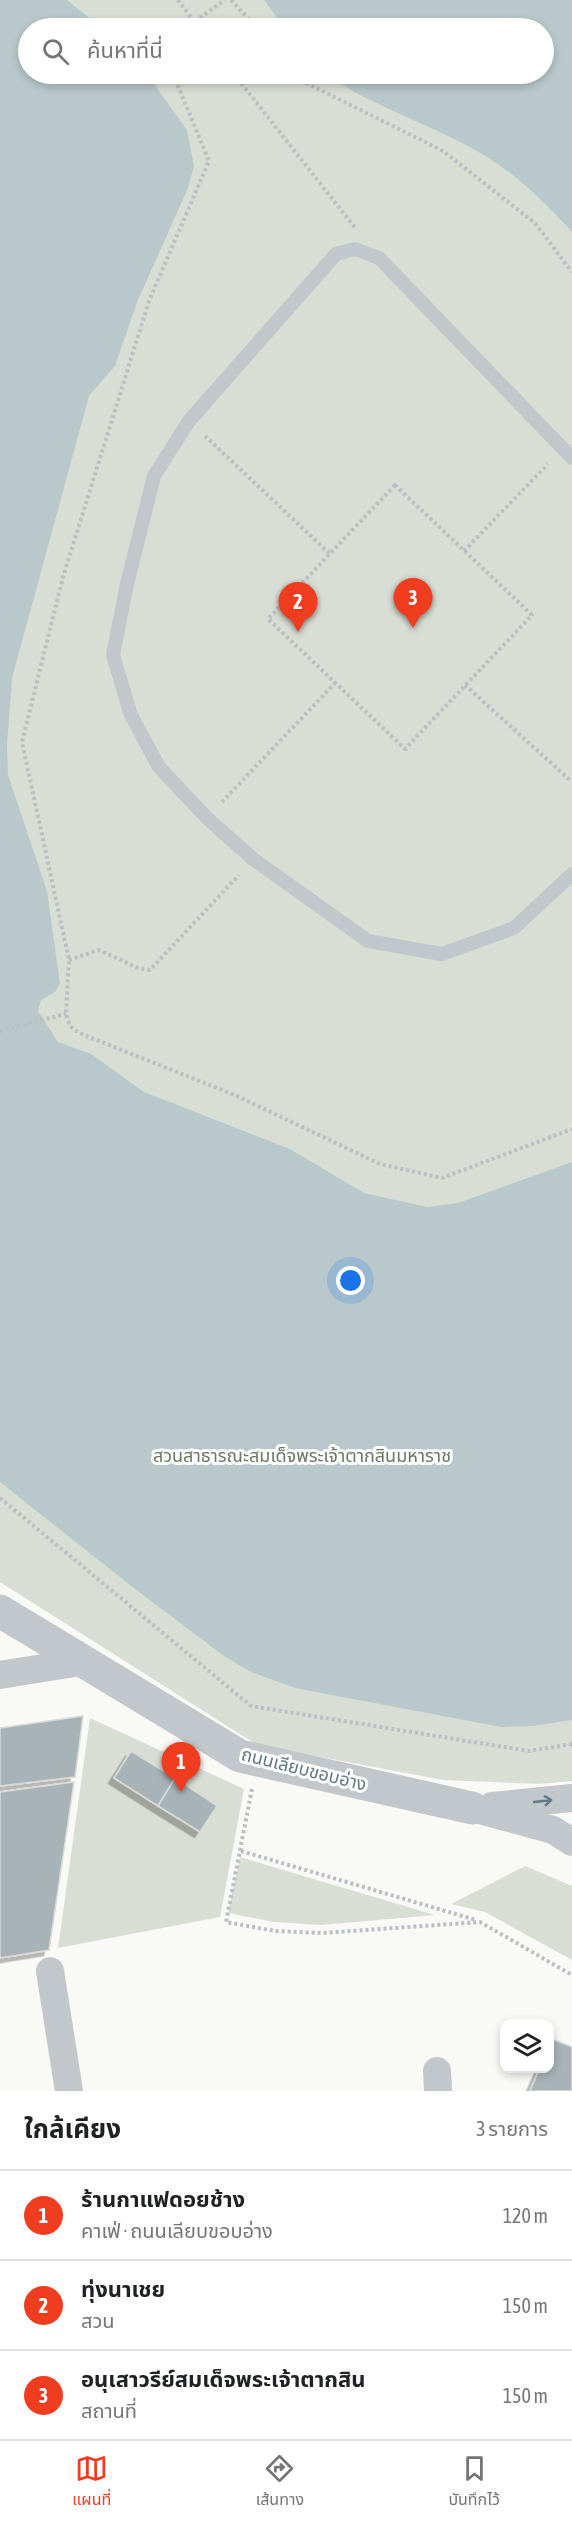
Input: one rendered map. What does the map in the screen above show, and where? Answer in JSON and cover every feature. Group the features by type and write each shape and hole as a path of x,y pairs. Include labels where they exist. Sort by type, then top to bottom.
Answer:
{"street":[{"name":"ถนนเลียบขอบอ่าง","path":"0,1611 240,1756 472,1808 572,1798"},
{"path":"0,1675 81,1662"},
{"path":"472,1808 553,1830 572,1842"},
{"path":"50,1971 69,2091"}],"lane":[{"path":"568,453 379,258 354,249 336,254 189,422 154,476 127,585 113,655 131,715 159,766 207,818 254,859 368,941 442,954 514,928 572,874"}],"path":[{"path":"178,0 191,18"},
{"path":"200,18 225,0"},
{"path":"231,0 248,18"},
{"path":"177,84 209,161 149,301 63,577 22,742 69,960 66,1014 70,1026 79,1034 237,1096 380,1164 442,1178 572,1129"},
{"path":"242,84 379,258"},
{"path":"308,84 443,151 535,223 572,272"},
{"path":"189,422 330,554"},
{"path":"464,551 568,453"},
{"path":"395,485 532,615 405,749 268,619 330,554 395,485"},
{"path":"207,818 335,683"},
{"path":"465,685 572,782"},
{"path":"69,960 99,950 138,968 150,970 254,859"},
{"path":"0,1031 66,1014"},
{"path":"0,1498 251,1706 529,1751 572,1744"},
{"path":"258,1760 226,1922 275,1931 323,1933 480,1922"},
{"path":"241,1851 480,1922 572,1975"}],"green space":[{"path":"0,0 572,0 572,1781 539,1784 443,1780 257,1745 0,1582"},
{"path":"90,1718 244,1789 220,1917 58,1948"},
{"path":"240,1857 435,1915 321,1925 274,1922 228,1913"},
{"path":"525,1866 572,1886 572,1960 485,1912 451,1904"}],"shaded area":[{"name":"สวนสาธารณะสมเด็จพระเจ้าตากสินมหาราช","path":"0,0 67,0 90,18 18,18 18,84 154,84 187,130 194,166 188,188 138,300 115,366 89,396 12,678 7,745 8,775 47,891 60,984 55,992 41,1000 38,1011 58,1042 91,1054 144,1092 290,1149 364,1193 427,1207 458,1203 572,1162 572,1720 532,1726 501,1727 295,1688 251,1672 224,1656 135,1589 0,1482"},
{"path":"264,0 572,0 572,232 530,190 495,162 463,143 341,84 554,84 554,18 278,18"}],"building":[{"path":"83,1716 75,1777 0,1786 0,1728"},
{"path":"131,1751 175,1778 158,1806 114,1778"},
{"path":"175,1778 217,1806 200,1832 158,1806"},
{"path":"74,1782 49,1950 0,1958 0,1792"},
{"path":"554,2040 572,2047 572,2091 530,2091 538,2073 554,2073"}],"place":[{"name":"อนุเสาวรีย์สมเด็จพระเจ้าตากสิน","path":"413,628"},
{"name":"ทุ่งนาเชย","path":"298,632"},
{"name":"ร้านกาแฟดอยช้าง","path":"181,1792"}]}
